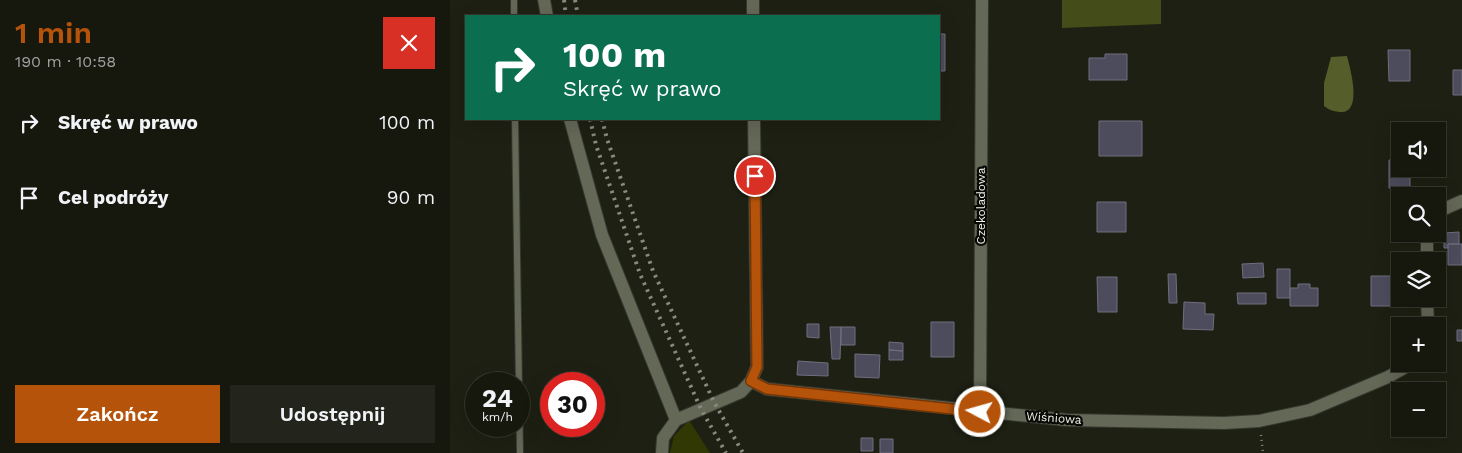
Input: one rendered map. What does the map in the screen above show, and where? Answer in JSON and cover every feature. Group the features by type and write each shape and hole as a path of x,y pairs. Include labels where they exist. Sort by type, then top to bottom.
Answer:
{"street":[{"path":"544,0 547,15"},
{"path":"753,0 753,15"},
{"name":"Czekoladowa","path":"980,412 982,0"},
{"path":"570,120 602,235 676,420"},
{"path":"662,453 663,438 676,420 741,392 751,381 757,367 754,120"},
{"path":"1446,208 1462,201"},
{"name":"Wiśniowa","path":"751,381 767,389 1068,420 1224,422 1259,421 1310,410 1397,372"}],"lane":[{"path":"514,0 514,15"},
{"path":"515,120 520,453"}],"path":[{"path":"1259,421 1263,453"}],"shaded area":[{"path":"1062,0 1161,0 1161,24 1062,28"},
{"path":"1347,56 1354,90 1353,99 1347,111 1339,112 1324,106 1324,83 1331,57"},
{"path":"689,420 710,453 670,453 674,436"}],"building":[{"path":"940,34 945,34 945,71 940,71"},
{"path":"1388,50 1410,50 1410,81 1389,81"},
{"path":"1105,54 1127,54 1127,80 1089,80 1089,58 1105,58"},
{"path":"1453,70 1462,70 1462,95 1453,95"},
{"path":"1099,121 1142,121 1142,156 1099,156"},
{"path":"1389,160 1391,160 1391,177 1410,177 1410,187 1389,188"},
{"path":"1097,202 1126,202 1126,232 1097,232"},
{"path":"1459,232 1459,244 1448,244 1448,248 1444,248 1446,233"},
{"path":"1448,244 1462,244 1462,265 1448,265"},
{"path":"1263,263 1264,277 1243,278 1242,264"},
{"path":"1277,269 1290,269 1290,298 1277,298"},
{"path":"1168,274 1176,274 1177,303 1169,303"},
{"path":"1371,276 1391,276 1391,306 1371,306"},
{"path":"1097,277 1117,277 1117,312 1098,312"},
{"path":"1298,284 1310,284 1310,288 1318,288 1318,306 1290,306 1290,288 1298,288"},
{"path":"1237,293 1266,293 1266,304 1238,304"},
{"path":"1184,302 1205,303 1205,314 1214,314 1213,330 1183,329"},
{"path":"931,322 954,322 954,357 931,357"},
{"path":"807,324 819,324 819,338 807,337"},
{"path":"830,327 841,327 840,359 832,359"},
{"path":"841,327 855,327 855,345 841,345"},
{"path":"1457,330 1462,330 1462,341 1457,341"},
{"path":"889,342 903,343 903,351 889,350"},
{"path":"889,350 903,351 903,360 889,360"},
{"path":"855,354 880,355 879,378 855,377"},
{"path":"798,361 828,363 828,376 797,375"},
{"path":"861,438 873,438 873,451 861,451"},
{"path":"880,439 893,439 893,453 880,453"}],"railway":[{"path":"564,0 566,15"},
{"path":"575,0 578,15"},
{"path":"590,120 596,145 640,274 701,409 726,453"},
{"path":"602,120 607,139 653,271 714,402 743,453"}],"route":[{"path":"755,176 757,367 751,381 767,389 980,412"}]}
